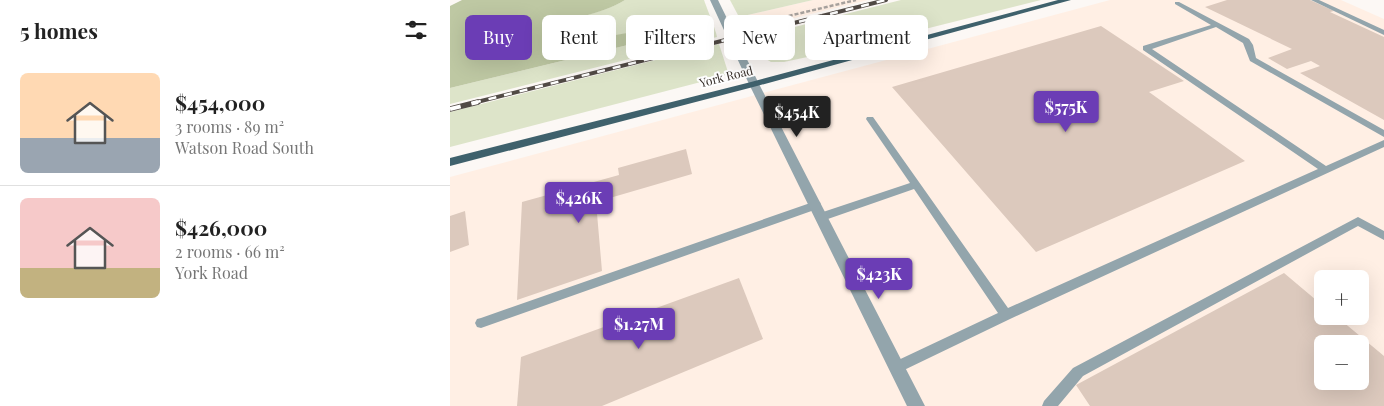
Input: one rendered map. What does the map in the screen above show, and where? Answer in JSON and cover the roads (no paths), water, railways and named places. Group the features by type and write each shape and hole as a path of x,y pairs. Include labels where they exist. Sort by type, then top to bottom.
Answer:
{"main road":[{"name":"York Road","path":"450,162 754,84 1067,0"}],"street":[{"path":"714,0 754,84 916,406"}],"lane":[{"path":"1174,2 1188,0"},
{"path":"1314,0 1384,34"},
{"path":"1174,2 1246,41 1249,45 1252,59 1384,134"},
{"path":"1216,25 1146,48 1324,169"},
{"path":"870,119 1006,315"},
{"path":"897,367 1006,315 1384,143"},
{"path":"481,323 818,211 916,185"},
{"path":"1049,406 1078,372 1358,221 1384,236"}],"railway":[{"path":"473,103 886,0"},
{"path":"450,109 478,102"}]}
